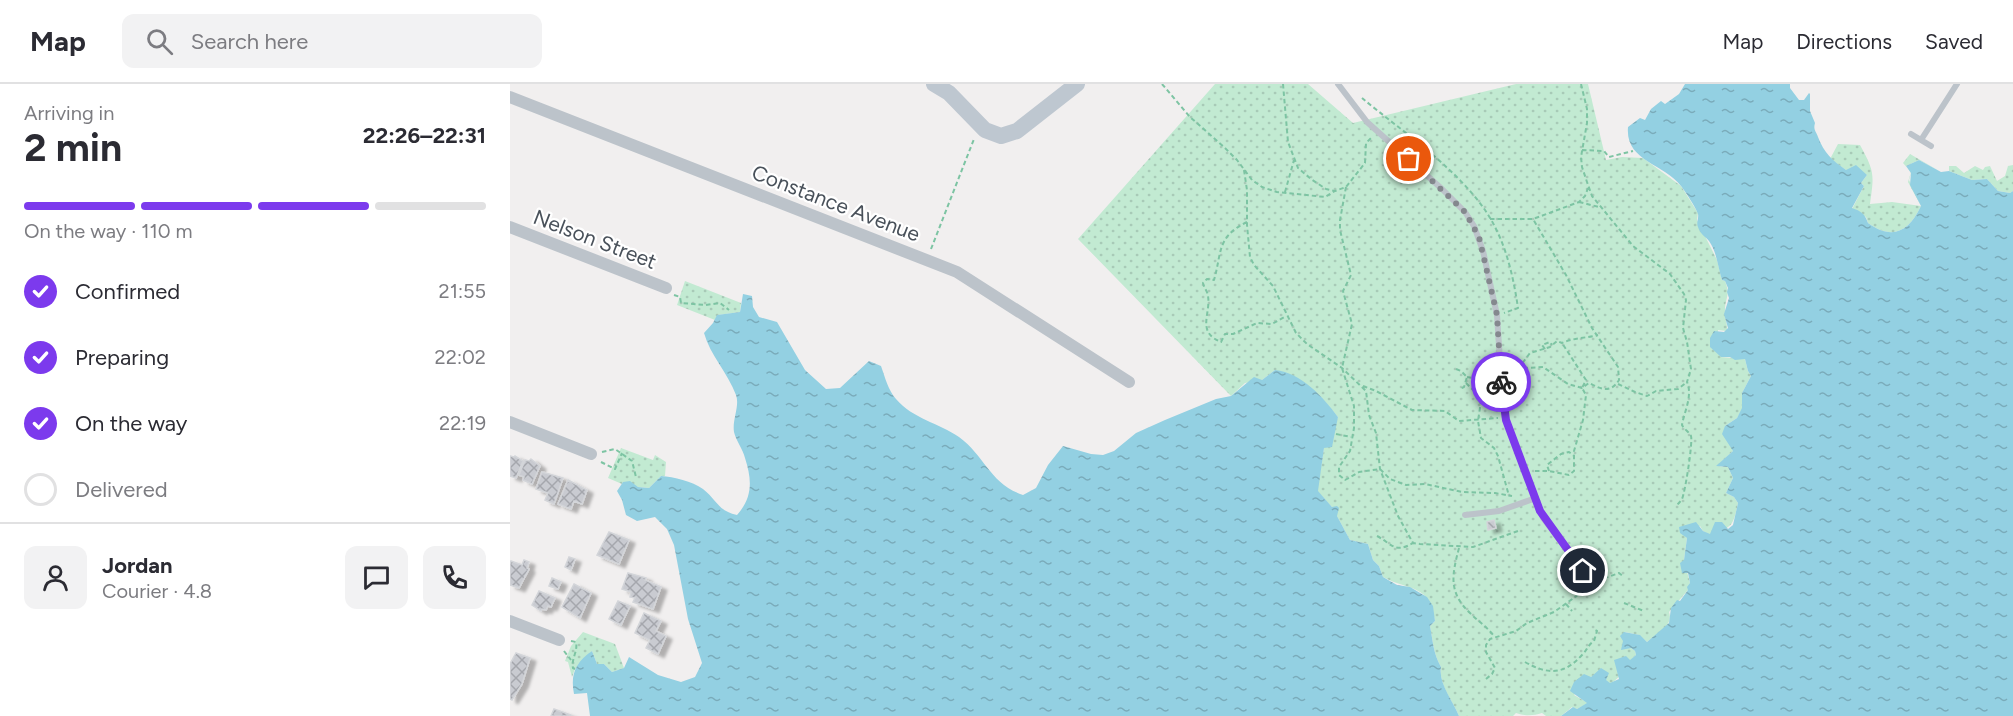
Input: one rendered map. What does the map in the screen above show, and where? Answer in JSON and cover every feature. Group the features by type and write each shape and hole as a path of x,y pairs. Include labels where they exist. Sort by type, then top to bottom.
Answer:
{"street":[{"path":"934,84 949,93 991,133 1000,136 1017,131 1077,84"},
{"name":"Constance Avenue","path":"510,97 957,272 1129,382"},
{"name":"Nelson Street","path":"510,227 666,288"},
{"path":"510,422 591,454"},
{"path":"510,621 559,640"}],"lane":[{"path":"1338,84 1362,116 1442,189 1465,212 1474,226 1483,251 1497,315 1506,417 1544,518 1583,571"},
{"path":"1921,140 1956,84"},
{"path":"1911,134 1931,146"},
{"path":"1465,515 1499,511 1536,498"}],"path":[{"path":"1162,84 1190,117 1224,147 1252,180 1262,187 1325,197 1346,187"},
{"path":"1283,84 1288,142 1293,160 1298,168 1311,179 1326,189 1335,191"},
{"path":"1581,84 1587,109 1587,123 1581,150 1582,167 1592,196 1633,246 1670,274 1686,300 1683,328 1690,369 1687,382 1678,389 1656,391 1647,396 1618,383"},
{"path":"927,260 980,124"},
{"path":"1378,132 1366,143 1365,163 1346,187 1340,220 1340,230 1351,275 1343,291 1352,324 1342,368 1354,406 1350,451 1339,467 1339,475 1345,480 1359,472 1380,469"},
{"path":"1581,150 1604,151 1610,157 1633,151"},
{"path":"1284,192 1293,160"},
{"path":"1244,170 1248,199 1250,257 1254,265 1273,286 1296,333 1307,344 1342,368 1363,386 1412,410 1444,411 1459,421 1506,417"},
{"path":"1490,219 1533,219 1579,202 1585,196 1588,186"},
{"path":"1579,202 1602,209"},
{"path":"1533,219 1618,367 1620,374 1618,383 1607,390 1589,383 1582,388"},
{"path":"1247,222 1232,232 1223,242 1214,280 1207,279 1203,283 1209,297 1206,320 1209,333 1221,342 1225,334 1233,334 1257,323 1272,324 1287,315"},
{"path":"680,297 681,303 706,305 720,303 729,310"},
{"path":"1518,369 1530,354 1552,346 1557,341 1562,343 1598,335"},
{"path":"1545,349 1542,345 1544,342 1550,342 1552,346"},
{"path":"1562,343 1586,380 1582,388"},
{"path":"1456,369 1467,377 1486,380 1518,369 1543,367 1568,384 1582,388 1586,395 1572,474 1525,471"},
{"path":"1460,389 1466,383 1467,377"},
{"path":"1676,507 1685,491 1691,448 1691,436 1682,425 1687,411 1690,386 1687,382"},
{"path":"1466,383 1481,401 1478,421 1481,438 1494,448 1498,456 1509,496"},
{"path":"1363,386 1369,403 1369,415 1376,433 1380,469 1398,516 1413,543"},
{"path":"1336,434 1352,438"},
{"path":"591,454 615,449 632,461 636,477"},
{"path":"1549,471 1547,465 1561,454 1569,452 1574,456"},
{"path":"591,454 603,464 615,469 621,453"},
{"path":"1380,469 1390,479 1406,485 1425,484 1462,492 1495,493 1519,497"},
{"path":"1377,536 1400,549 1413,543 1473,547 1518,531"},
{"path":"1459,547 1452,581 1457,597 1469,613 1487,627 1494,636"},
{"path":"1597,573 1608,577 1619,573 1624,577"},
{"path":"1486,679 1495,668 1486,648 1488,641 1494,636 1516,631 1578,595"},
{"path":"1624,603 1644,611"},
{"path":"1566,604 1572,611"},
{"path":"1526,662 1538,668 1563,671 1582,656 1589,644 1594,641 1596,631 1593,629"},
{"path":"575,669 572,662 576,651"},
{"path":"567,656 572,662"}],"green space":[{"path":"1215,84 1308,84 1353,123 1516,84 1588,84 1606,160 1622,157 1643,158 1681,186 1698,213 1697,220 1717,260 1722,280 1725,281 1728,290 1725,306 1727,331 1718,330 1721,357 1745,359 1751,376 1742,393 1743,408 1737,418 1725,426 1733,451 1717,466 1728,467 1733,478 1726,493 1734,497 1738,503 1731,525 1723,530 1710,535 1700,526 1684,535 1687,538 1684,560 1690,583 1688,590 1669,612 1667,626 1647,642 1639,635 1625,632 1636,655 1618,678 1610,684 1597,673 1591,677 1574,695 1588,703 1577,709 1572,707 1561,716 1516,713 1513,716 1459,716 1442,680 1441,667 1435,652 1430,626 1435,621 1428,600 1417,590 1383,577 1379,566 1373,560 1368,544 1350,540 1332,507 1317,491 1324,448 1338,417 1319,395 1275,370 1262,380 1245,383 1231,396 1078,239"},
{"path":"1838,144 1860,145 1865,154 1872,174 1870,204 1892,202 1921,206 1906,227 1899,231 1885,231 1868,223 1866,217 1852,209 1864,186 1861,183 1867,175 1846,170 1830,159"},
{"path":"1910,154 1941,172 1919,160 1906,166 1907,168 1903,163"},
{"path":"2013,165 2013,191 2010,193 1998,191 1987,179 1972,180 1949,171 1949,166 1956,166 1964,173 1975,166 1983,170 1990,166 1997,181 2005,176 2008,166"},
{"path":"1911,173 1909,180 1921,206 1908,182"},
{"path":"685,281 741,303 740,312 718,315 715,320 677,305"},
{"path":"621,448 653,460 655,455 666,462 665,476 661,476 649,488 623,482 622,484 608,478"},
{"path":"583,632 615,644 624,668 612,672 604,664 597,664 592,651 575,669 572,677 568,662 565,661 571,646"}],"water":[{"path":"1685,84 1790,84 1790,88 1799,100 1804,100 1809,93 1810,111 1815,129 1826,152 1846,170 1856,165 1867,175 1861,183 1864,186 1852,208 1862,213 1868,223 1885,231 1899,231 1906,227 1921,206 1910,185 1911,173 1906,166 1919,160 1941,172 1949,171 1972,180 1987,179 1998,191 2010,193 2013,191 2013,716 1561,716 1573,707 1577,709 1587,703 1570,691 1574,682 1584,674 1591,677 1601,668 1609,673 1606,680 1610,683 1619,679 1614,660 1626,656 1630,660 1636,655 1631,648 1621,650 1623,641 1620,636 1624,632 1640,635 1647,642 1669,623 1671,608 1677,600 1680,601 1690,583 1688,573 1682,573 1680,563 1684,560 1687,538 1680,533 1679,527 1696,522 1703,531 1710,534 1715,522 1722,522 1728,529 1733,525 1738,503 1734,497 1726,493 1733,478 1728,467 1716,466 1733,451 1722,434 1725,426 1737,418 1742,408 1742,393 1751,376 1745,359 1735,360 1730,357 1721,357 1710,347 1710,338 1714,331 1724,332 1728,328 1724,314 1729,298 1728,288 1722,280 1712,245 1699,229 1698,214 1688,195 1673,178 1639,155 1632,147 1629,138 1628,127 1640,118 1645,120 1651,109 1661,101 1665,104 1679,94"},
{"path":"743,294 752,296 753,307 759,317 777,322 805,370 826,389 840,388 869,361 881,366 891,392 903,406 959,437 968,444 995,477 1023,495 1036,488 1048,465 1063,446 1103,455 1114,451 1136,433 1216,399 1231,396 1254,377 1262,380 1275,370 1303,381 1319,394 1338,417 1332,447 1324,448 1318,491 1332,507 1339,508 1337,516 1350,540 1368,544 1373,560 1379,566 1383,577 1397,585 1410,587 1427,597 1433,606 1435,621 1430,626 1435,652 1441,667 1444,686 1459,716 590,716 587,693 574,694 573,680 578,664 592,651 597,664 604,664 612,672 624,668 629,657 658,675 681,682 695,677 702,663 688,619 674,545 667,529 655,517 637,521 626,515 617,491 623,482 630,481 638,487 649,488 661,476 699,486 722,508 737,515 746,502 750,481 744,455 734,432 737,399 704,333 717,315 740,312"}],"building":[{"path":"510,456 523,461 516,478 510,476"},
{"path":"531,459 540,466 532,484 523,480 524,477 519,475 525,460"},
{"path":"542,472 563,478 554,504 545,500 548,493 536,489"},
{"path":"568,480 587,490 582,504 574,501 571,509 558,504"},
{"path":"1494,520 1496,528 1488,530 1487,522"},
{"path":"609,532 629,540 619,564 597,555"},
{"path":"569,557 575,559 571,570 565,567"},
{"path":"524,560 529,562 527,568 529,569 519,588 510,585 511,561 522,565"},
{"path":"628,573 646,578 645,580 661,587 653,609 633,602 635,598 630,597 631,592 622,589"},
{"path":"552,578 561,582 558,589 549,586"},
{"path":"574,584 591,593 580,618 562,607"},
{"path":"539,591 555,598 551,607 548,606 546,610 541,611 532,605"},
{"path":"618,601 630,606 621,625 609,619"},
{"path":"644,613 661,621 656,631 666,636 658,654 646,648 650,640 635,633"},
{"path":"516,653 530,658 522,684 512,700 510,699 510,664"},
{"path":"554,709 571,715 571,716 551,716"}],"way so far":[{"path":"1409,159 1465,212 1479,237 1497,315 1501,382"}],"route":[{"path":"1501,382 1506,420 1540,511 1583,571"}]}
